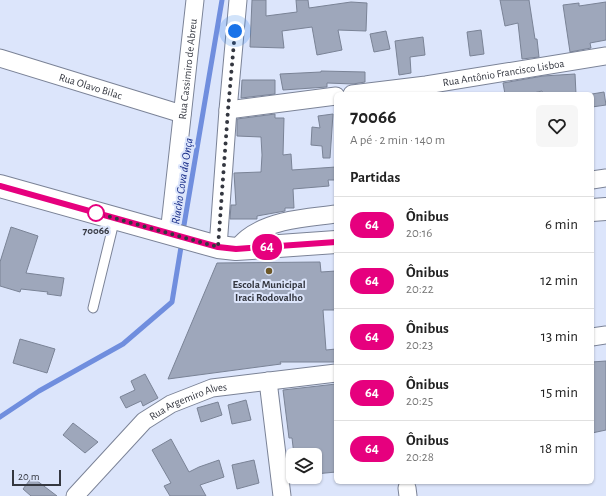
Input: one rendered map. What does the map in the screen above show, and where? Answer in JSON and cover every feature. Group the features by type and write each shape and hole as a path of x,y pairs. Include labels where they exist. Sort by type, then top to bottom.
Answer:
{"street":[{"name":"Rua Cassimiro de Abreu","path":"182,237 182,114 196,0"},
{"path":"227,248 228,110 238,0"},
{"name":"Rua Antônio Francisco Lisboa","path":"368,92 426,85 606,56"},
{"name":"Rua Olavo Bilac","path":"0,58 182,114"},
{"path":"228,110 334,96"},
{"path":"594,180 606,178"},
{"path":"0,186 182,237 227,248 334,242"},
{"path":"594,210 606,208"},
{"path":"227,248 282,222 334,214"},
{"path":"594,336 606,335"},
{"name":"Rua Argemiro Alves","path":"75,496 144,421 172,404 212,388 334,373"},
{"path":"268,382 282,496"}],"lane":[{"path":"93,308 115,218"}],"building":[{"path":"252,0 266,0 266,16 297,12 296,0 308,0 309,8 351,2 367,3 366,31 338,30 342,50 317,55 312,27 282,31 284,48 250,47"},
{"path":"500,0 529,0 539,57 522,59 518,23 505,26"},
{"path":"606,2 606,40 590,43 591,48 570,52 563,5 579,3 579,6"},
{"path":"481,30 484,54 470,56 467,32"},
{"path":"386,31 390,49 374,52 370,34"},
{"path":"423,37 425,55 410,57 411,73 399,75 395,41"},
{"path":"321,71 365,72 365,82 353,84 327,83 327,87 283,90 280,74"},
{"path":"575,74 576,92 505,92 503,83 543,76"},
{"path":"242,80 275,80 275,94 241,98"},
{"path":"604,92 606,105 594,107 594,94"},
{"path":"275,114 275,118 284,118 283,155 291,154 292,170 334,167 334,180 328,180 329,186 293,189 294,208 285,208 285,211 257,216 257,219 230,219 231,205 236,205 234,173 261,172 261,137 237,136 237,119"},
{"path":"333,114 330,158 323,158 322,146 311,145 312,127 320,128 318,116"},
{"path":"11,227 38,236 26,273 64,278 61,296 47,294 48,292 21,289 20,292 0,286 0,262"},
{"path":"320,262 321,272 334,271 334,310 323,310 326,350 334,349 334,362 280,362 281,364 168,379 217,263"},
{"path":"20,339 55,349 47,373 13,363"},
{"path":"606,361 606,430 594,433 594,362"},
{"path":"145,374 158,398 143,406 141,401 126,408 120,397 135,390 131,381"},
{"path":"334,384 334,472 322,473 322,448 293,448 292,438 289,438 283,390"},
{"path":"246,400 251,420 232,424 228,405"},
{"path":"218,402 222,415 201,422 197,408"},
{"path":"73,423 98,442 85,453 63,435"},
{"path":"171,439 189,472 219,460 224,477 200,485 206,496 170,496 164,486 171,483 152,450"},
{"path":"254,460 259,483 237,489 232,465"},
{"path":"32,477 57,496 31,496 23,489"}],"waterway":[{"name":"Riacho Cova da Onça","path":"183,231 222,0"},
{"name":"Riacho Cova da Onça","path":"0,417 39,391 123,344 172,302 182,241"}],"bus line":[{"name":"64","path":"0,186 218,247 236,249 334,242"}],"place":[{"name":"70066","path":"96,213"},
{"name":"Escola Municipal Iraci Rodovalho","path":"269,271"}],"route":[{"path":"96,213 218,247 235,31"}]}
